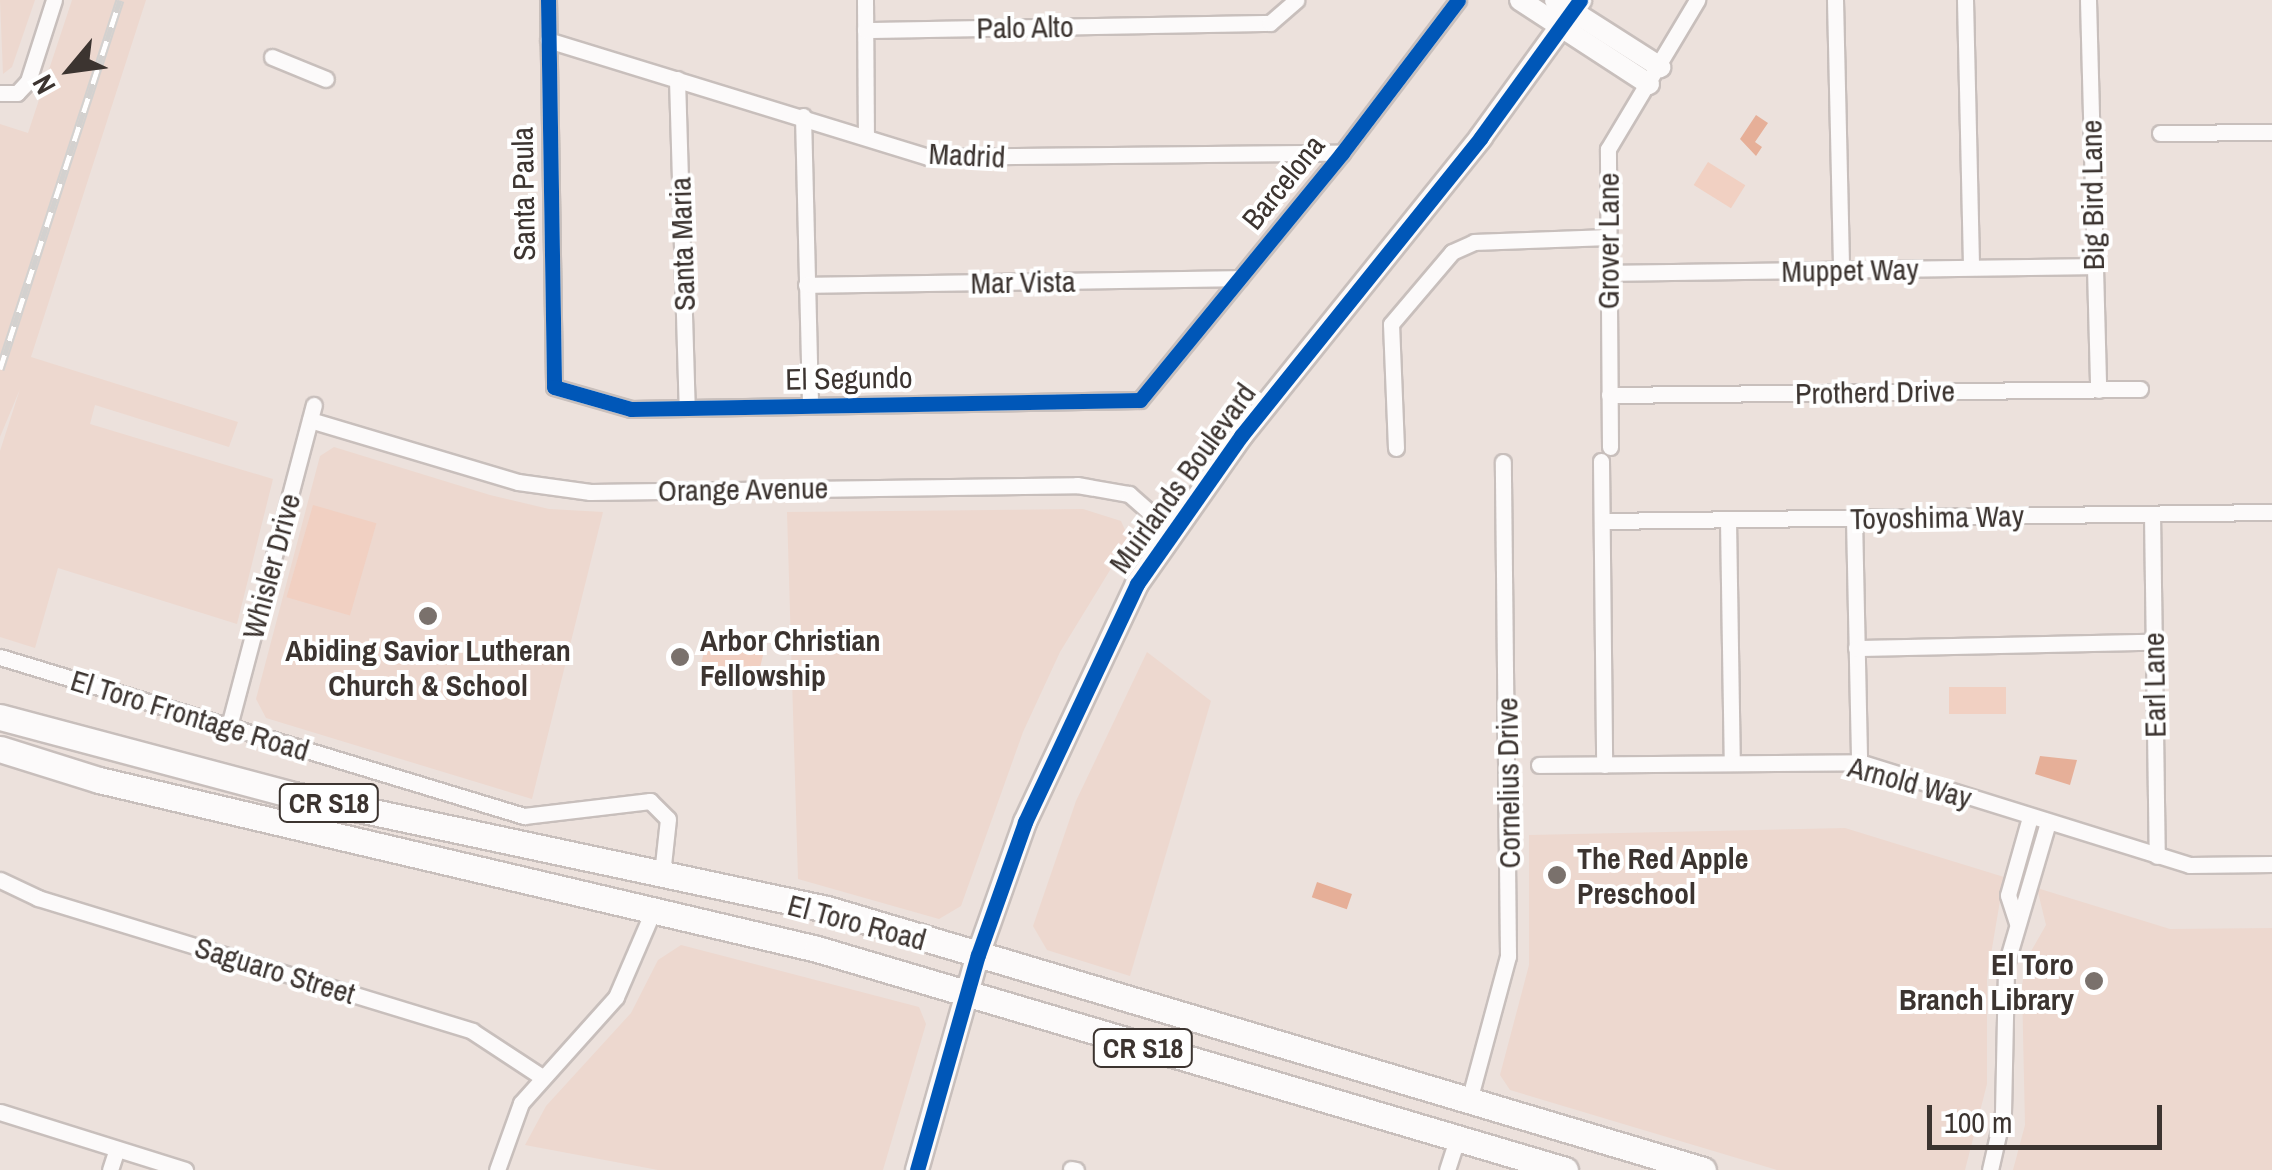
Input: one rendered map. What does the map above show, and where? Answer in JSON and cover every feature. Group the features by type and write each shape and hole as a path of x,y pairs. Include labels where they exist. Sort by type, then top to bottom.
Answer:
{"main road":[{"name":"Muirlands Boulevard","path":"916,1170 978,956 1026,822 1092,671 1172,531 1567,9"},
{"name":"El Toro Road","path":"0,717 290,794 827,909 1703,1170"},
{"name":"El Toro Road","path":"0,748 98,780 818,949 966,996 1565,1170"},
{"path":"653,911 662,874"},
{"path":"1458,1136 1470,1098"}],"street":[{"path":"8,93 28,81 54,0"},
{"name":"Santa Paula","path":"548,0 554,387"},
{"path":"865,0 866,136"},
{"name":"Palo Alto","path":"865,30 1270,23 1296,0"},
{"name":"Barcelona","path":"1145,395 1342,153 1458,0"},
{"path":"1520,0 1567,9 1654,76"},
{"name":"Grover Lane","path":"1604,765 1602,521 1609,395 1608,149 1696,0"},
{"path":"1835,0 1841,270"},
{"path":"1965,0 1971,267"},
{"name":"Big Bird Lane","path":"2088,0 2098,390"},
{"name":"Madrid","path":"548,40 944,158 1342,153"},
{"path":"272,57 326,79"},
{"name":"Santa Maria","path":"678,80 686,408"},
{"path":"802,116 810,406"},
{"path":"2160,133 2272,132"},
{"path":"1396,448 1392,324 1452,252 1474,242 1608,237"},
{"name":"Muppet Way","path":"1608,274 2093,266"},
{"name":"Mar Vista","path":"806,285 1240,278"},
{"name":"El Segundo","path":"554,387 631,409 1132,401 1145,395"},
{"name":"Protherd Drive","path":"1609,395 2140,389"},
{"name":"Orange Avenue","path":"312,413 518,482 590,492 1077,484 1130,494 1172,531"},
{"name":"Whisler Drive","path":"229,726 312,413"},
{"name":"Cornelius Drive","path":"1470,1098 1508,956 1503,462"},
{"name":"Toyoshima Way","path":"1602,521 2272,512"},
{"name":"Earl Lane","path":"2152,514 2156,856"},
{"path":"1854,518 1859,762"},
{"path":"1728,520 1732,764"},
{"path":"1856,648 2154,642"},
{"name":"El Toro Frontage Road","path":"0,656 524,816 650,801 668,820 662,874"},
{"name":"Arnold Way","path":"1538,766 1859,762 2156,856 2190,864 2272,864"},
{"path":"2017,923 2008,896 2030,817"},
{"path":"1990,1170 2002,1124 2006,965 2048,822"},
{"name":"Saguaro Street","path":"0,880 38,898 472,1030 542,1077"},
{"path":"498,1170 521,1103 616,998 653,911"},
{"path":"0,1112 185,1170"},
{"path":"1447,1170 1458,1136"},
{"path":"110,1170 118,1149"}],"shaded area":[{"path":"0,0 35,0 12,67 3,74"},
{"path":"72,0 146,0 31,357 238,422 229,447 95,405 90,424 273,479 237,624 58,568 35,648 0,637 0,451 20,389 0,437 0,124 28,133"},
{"path":"1756,115 1768,123 1755,142 1762,147 1756,156 1740,139"},
{"path":"1708,162 1745,185 1731,208 1694,185"},
{"name":"Abiding Savior Lutheran Church & School","path":"334,447 490,495 549,509 603,512 532,799 266,718 256,699 320,456"},
{"path":"313,505 376,523 350,615 287,597"},
{"path":"1083,509 1121,521 1129,539 1060,652 1023,732 961,906 939,919 798,879 787,512"},
{"path":"709,632 765,646 757,681 700,667"},
{"path":"1147,652 1211,701 1130,976 1047,950 1033,926 1076,801"},
{"path":"1949,687 2006,687 2006,714 1949,714"},
{"path":"2040,756 2077,760 2070,785 2035,774"},
{"path":"1845,828 2004,877 1987,978 1987,1084 1965,1170 1777,1170 1510,1090 1500,1075 1529,965 1529,835"},
{"path":"1317,882 1352,894 1347,909 1312,897"},
{"path":"2037,888 2170,929 2272,928 2272,1170 2013,1170 2025,1125 2022,986 2026,960 2046,925"},
{"path":"681,945 919,1007 926,1024 883,1170 658,1170 525,1145 546,1106 631,1013 658,960"}],"railway":[{"path":"0,369 120,0"}],"cycle path":[{"path":"548,0 554,387 631,409 1140,400 1342,153 1458,0"},
{"path":"917,1170 978,955 1025,822 1137,584 1241,436 1481,137 1580,0"}],"place":[{"name":"Abiding Savior Lutheran Church & School","path":"428,616"},
{"name":"Arbor Christian Fellowship","path":"680,657"},
{"name":"The Red Apple Preschool","path":"1557,875"},
{"name":"El Toro Branch Library","path":"2094,981"}]}
